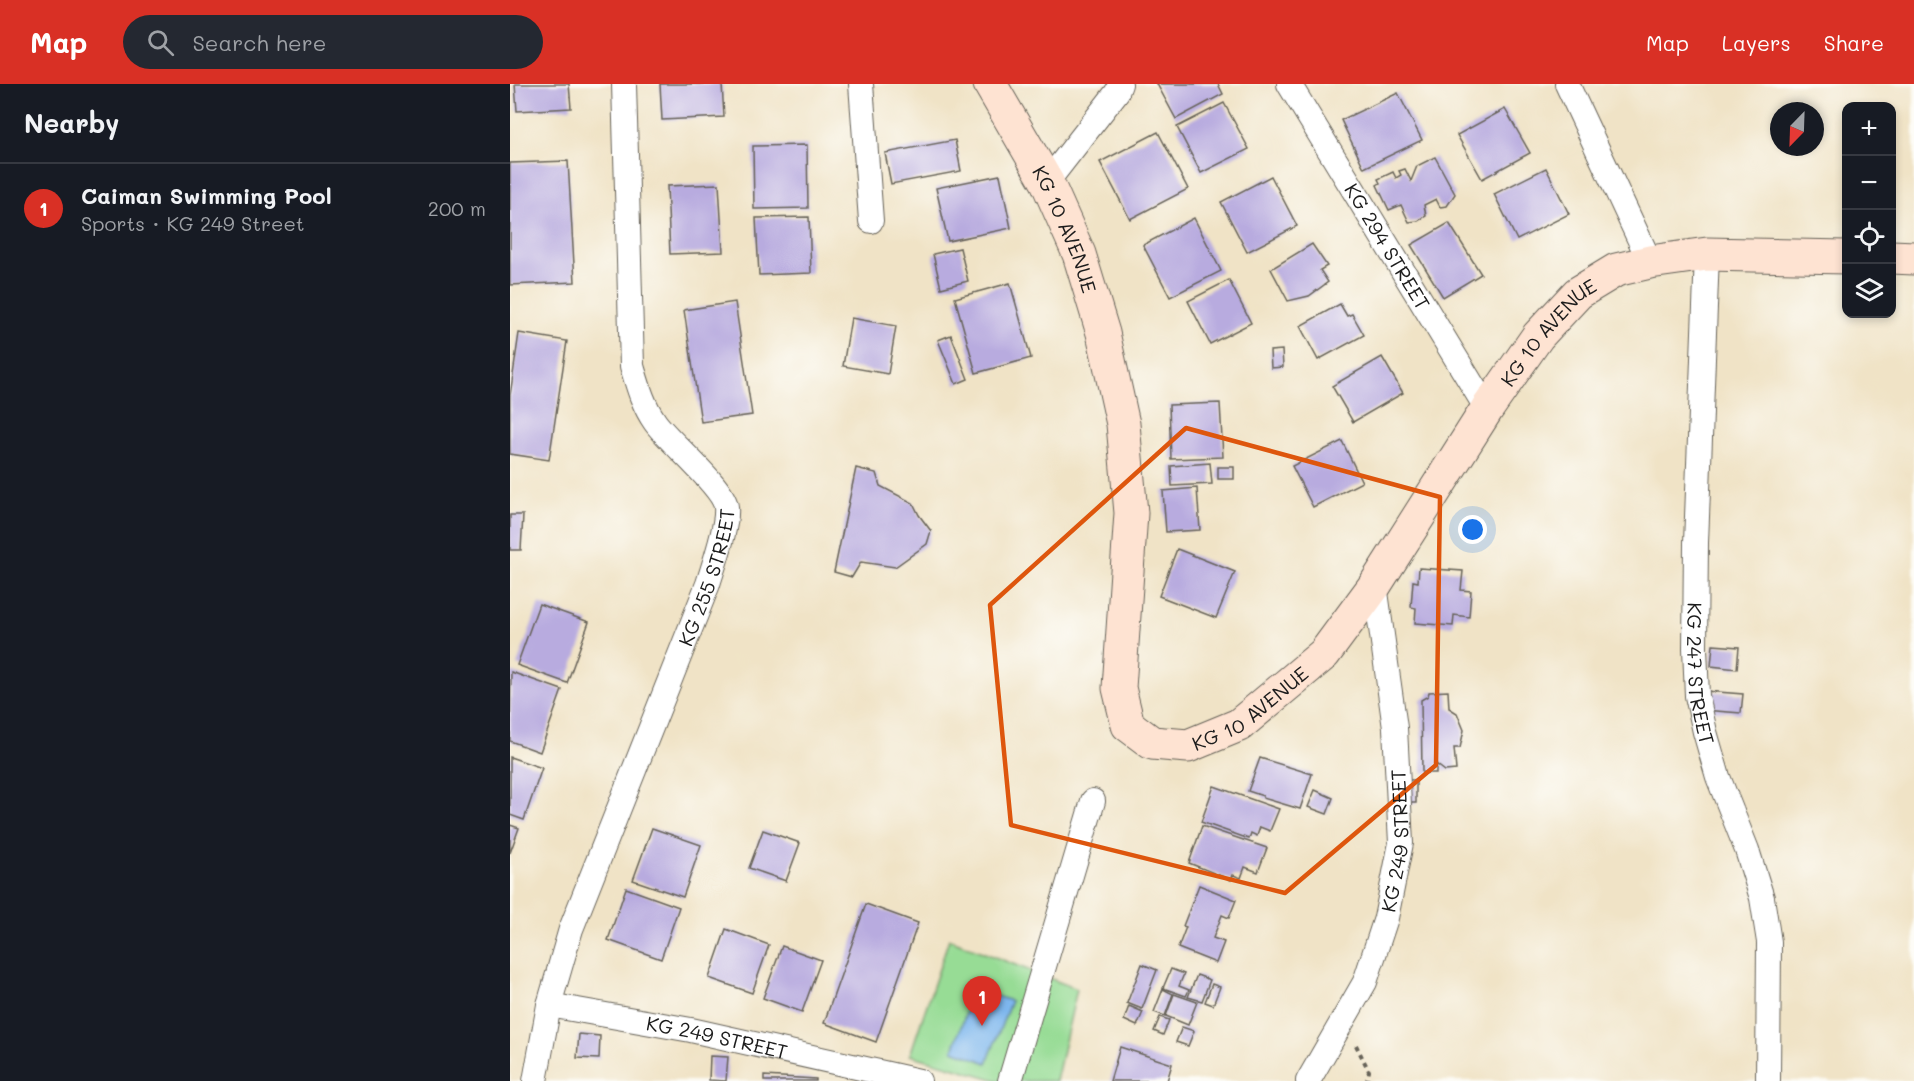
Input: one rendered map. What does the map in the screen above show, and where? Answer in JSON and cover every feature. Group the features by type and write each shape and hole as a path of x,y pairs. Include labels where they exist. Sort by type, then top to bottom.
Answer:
{"street":[{"name":"KG 255 STREET","path":"549,1005 571,929 708,584 724,525 726,505 716,489 655,423 642,399 632,366 624,84"},
{"path":"861,84 871,221"},
{"name":"KG 10 AVENUE","path":"990,84 1047,182 1079,254 1103,333 1123,424 1131,513 1119,688 1128,725 1152,743 1188,746 1239,724 1324,654 1375,585 1487,409 1538,336 1578,293 1616,270 1650,262 1707,254 1842,256"},
{"path":"1047,182 1117,92 1120,84"},
{"name":"KG 294 STREET","path":"1289,84 1487,409"},
{"path":"1567,84 1650,262"},
{"name":"KG 247 STREET","path":"1707,254 1696,543 1695,648 1698,696 1705,732 1718,777 1747,850 1762,898 1769,942 1767,1081"},
{"path":"1896,257 1914,258"},
{"name":"KG 249 STREET","path":"1308,1081 1369,972 1386,918 1401,843 1395,728 1375,585"},
{"path":"1010,1081 1092,801"},
{"name":"KG 249 STREET","path":"549,1005 691,1030 875,1076 920,1081"},
{"path":"535,1081 549,1005"}],"path":[{"path":"1344,1020 1369,1071 1367,1081"}],"highlighted area":[{"path":"1186,428 1440,497 1436,765 1285,893 1011,825 990,605"}],"green space":[{"path":"949,939 1077,989 1056,1081 1000,1081 910,1055"}],"water":[{"path":"974,989 1011,1001 987,1063 953,1050"}],"building":[{"path":"515,84 569,84 571,108 517,111"},
{"path":"660,84 722,84 724,117 662,120"},
{"path":"1157,84 1218,84 1223,94 1176,119"},
{"path":"1398,93 1422,140 1364,168 1341,120"},
{"path":"1224,103 1249,149 1201,173 1177,127"},
{"path":"1505,109 1530,153 1482,179 1457,135"},
{"path":"1158,132 1188,189 1130,219 1100,162"},
{"path":"955,140 961,171 891,184 885,153"},
{"path":"807,145 808,208 754,209 753,146"},
{"path":"1435,157 1455,194 1447,206 1440,207 1436,199 1424,205 1426,216 1418,221 1409,222 1401,205 1389,210 1377,185 1380,183 1378,179 1393,172 1396,178 1401,175 1399,171 1405,169 1411,181 1417,166"},
{"path":"568,161 575,282 510,285 510,163"},
{"path":"1546,168 1569,214 1517,240 1494,194"},
{"path":"1000,175 1011,228 948,241 936,188"},
{"path":"1271,176 1297,226 1247,252 1221,202"},
{"path":"719,184 723,252 670,254 667,186"},
{"path":"809,217 811,273 759,275 756,218"},
{"path":"1194,218 1221,271 1170,297 1143,245"},
{"path":"1449,223 1481,274 1443,297 1411,245"},
{"path":"1312,244 1327,266 1320,270 1328,282 1309,296 1288,301 1271,269"},
{"path":"960,248 968,281 941,288 933,254"},
{"path":"1229,280 1251,323 1210,344 1188,301"},
{"path":"1010,283 1031,358 976,373 955,298"},
{"path":"735,302 752,415 701,422 684,310"},
{"path":"1340,304 1347,316 1352,314 1364,335 1318,360 1300,326"},
{"path":"851,318 896,326 888,374 843,366"},
{"path":"519,333 567,341 549,460 510,454 510,396"},
{"path":"951,335 968,379 956,384 938,340"},
{"path":"1282,350 1283,367 1271,368 1270,351"},
{"path":"1382,357 1403,393 1353,422 1332,386"},
{"path":"1220,403 1223,457 1171,459 1169,405"},
{"path":"1342,441 1362,482 1313,507 1292,466"},
{"path":"1210,463 1212,484 1172,486 1171,466"},
{"path":"1218,467 1234,467 1234,479 1218,479"},
{"path":"856,468 876,473 880,486 913,503 931,531 927,544 895,567 861,562 852,577 834,572"},
{"path":"1197,488 1200,530 1166,532 1163,491"},
{"path":"510,515 523,515 521,550 510,550"},
{"path":"1177,549 1235,572 1216,618 1159,596"},
{"path":"1419,568 1463,571 1461,590 1471,591 1469,617 1454,615 1453,626 1415,623 1416,608 1411,607 1413,581 1418,582"},
{"path":"539,604 589,622 567,683 517,665"},
{"path":"1713,645 1739,647 1737,669 1711,666"},
{"path":"511,672 562,690 540,752 510,741"},
{"path":"1448,691 1449,708 1457,713 1464,730 1460,748 1454,748 1456,770 1445,771 1436,764 1436,773 1422,773 1421,700 1428,696 1429,692"},
{"path":"1705,691 1743,694 1741,713 1703,710"},
{"path":"510,757 542,768 524,820 510,815"},
{"path":"1260,758 1312,774 1300,809 1248,791"},
{"path":"1406,780 1416,780 1416,803 1406,803"},
{"path":"1214,786 1279,809 1270,831 1260,827 1257,836 1251,833 1249,839 1201,822"},
{"path":"1315,790 1333,798 1327,814 1308,807"},
{"path":"510,825 519,828 510,853"},
{"path":"1202,826 1267,848 1258,872 1245,867 1241,878 1233,875 1231,880 1189,863"},
{"path":"652,828 701,845 683,897 633,880"},
{"path":"763,830 800,843 786,881 749,868"},
{"path":"1199,885 1236,900 1229,918 1222,915 1213,938 1224,942 1216,963 1178,948 1186,927 1183,926"},
{"path":"626,888 679,907 661,959 608,940"},
{"path":"866,904 918,923 876,1042 824,1023"},
{"path":"726,929 769,945 752,993 709,978"},
{"path":"782,946 821,960 802,1012 763,998"},
{"path":"1142,964 1157,970 1142,1009 1127,1003"},
{"path":"1171,969 1184,974 1179,986 1189,990 1186,996 1163,988"},
{"path":"1197,975 1210,980 1202,1001 1188,997"},
{"path":"1212,984 1220,987 1213,1005 1205,1002"},
{"path":"1163,989 1173,994 1165,1016 1154,1012"},
{"path":"1174,994 1197,1002 1188,1025 1166,1016"},
{"path":"1129,1006 1143,1012 1137,1026 1124,1020"},
{"path":"1160,1017 1169,1020 1163,1035 1154,1031"},
{"path":"1182,1027 1194,1031 1188,1046 1176,1042"},
{"path":"579,1034 600,1036 599,1059 577,1058"},
{"path":"1120,1047 1172,1064 1167,1081 1110,1081"},
{"path":"710,1056 728,1057 726,1081 709,1080"},
{"path":"764,1076 816,1079 816,1081 764,1081"}],"place":[{"name":"Caiman Swimming Pool","path":"982,1026"}]}
